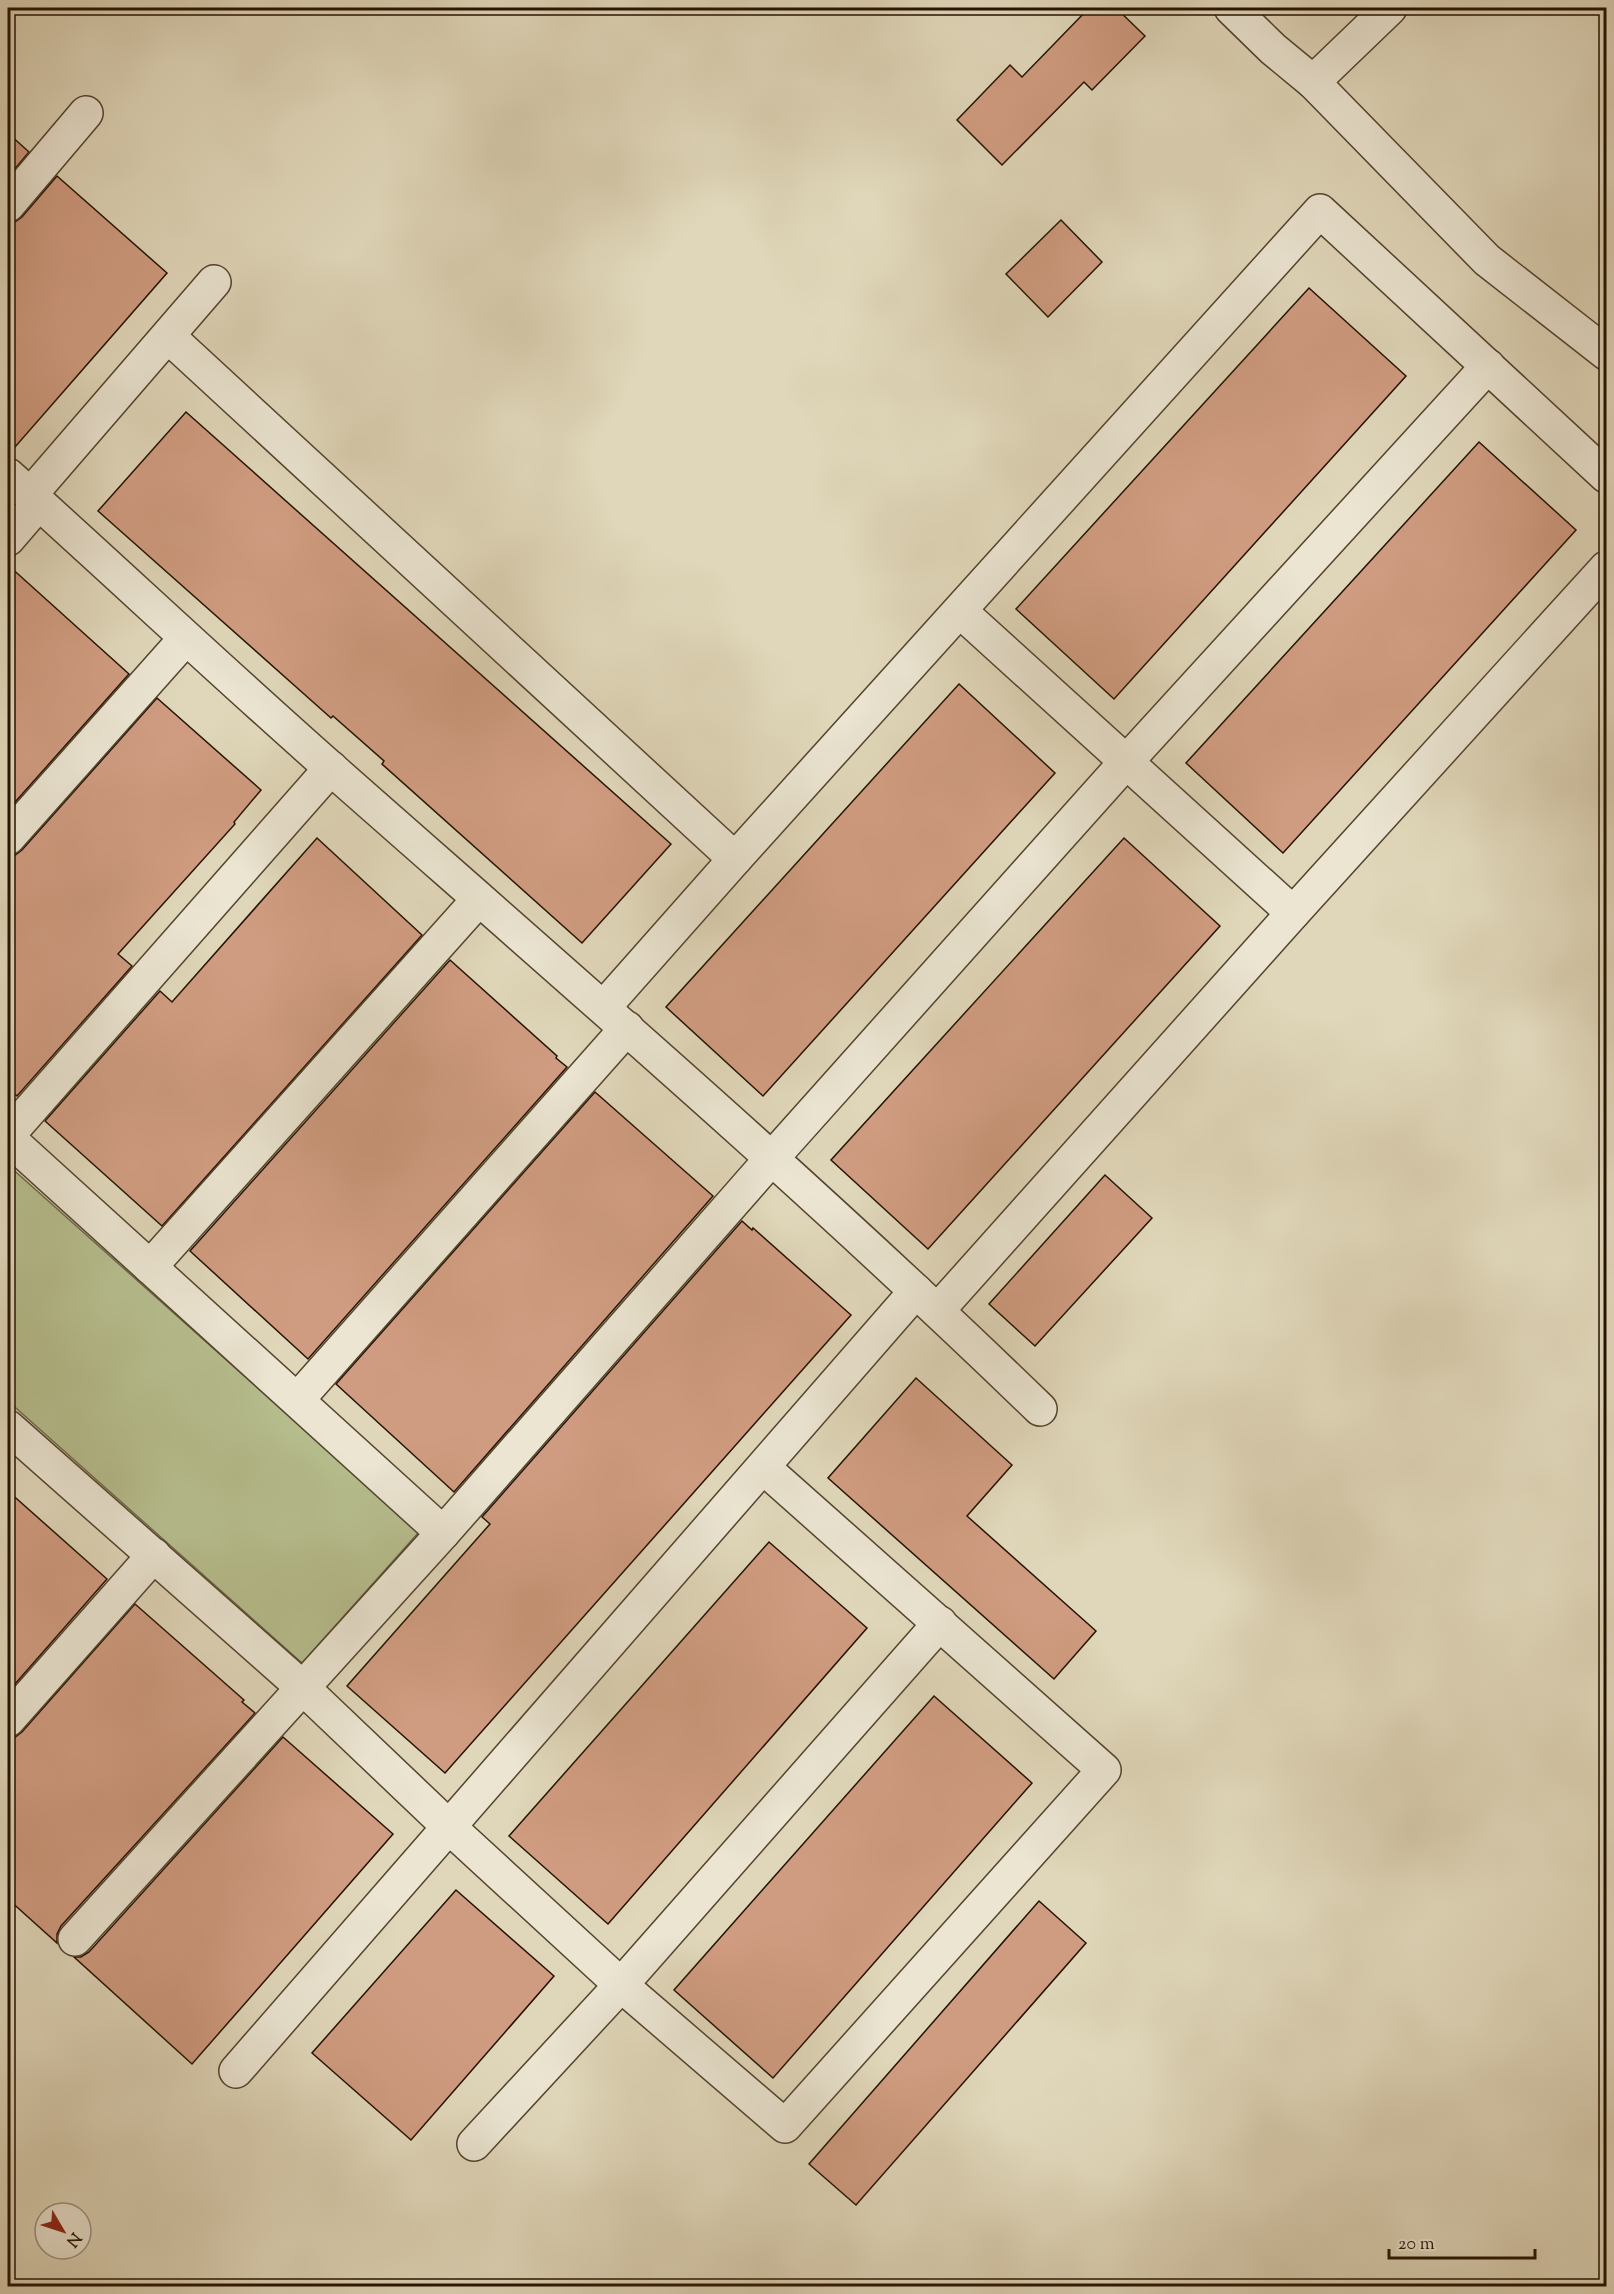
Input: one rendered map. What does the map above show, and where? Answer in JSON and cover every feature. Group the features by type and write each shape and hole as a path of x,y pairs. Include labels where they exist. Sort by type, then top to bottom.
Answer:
{"street":[{"path":"1232,8 1273,49 1313,82 1486,260 1606,353"},
{"path":"1313,82 1390,8"},
{"path":"8,205 86,113"},
{"path":"298,1400 615,1017 735,858 1320,211 1606,476"},
{"path":"8,539 25,491 169,337 214,282"},
{"path":"169,337 735,858"},
{"path":"75,1938 443,1533 772,1158 1126,762 1488,366"},
{"path":"25,491 331,768 772,1158 927,1300 1040,1409"},
{"path":"236,2071 448,1826 764,1468 927,1300 1293,913 1606,568"},
{"path":"960,611 1293,913"},
{"path":"8,838 186,638"},
{"path":"331,768 8,1136 443,1533"},
{"path":"150,1267 480,899"},
{"path":"8,1427 302,1687 448,1826 621,1985 785,2126 1104,1770 764,1468"},
{"path":"8,1720 154,1555"},
{"path":"474,2144 621,1985 940,1623"}],"green space":[{"path":"8,1165 419,1532 302,1663 8,1401"}],"building":[{"path":"1089,8 1116,8 1145,36 1092,90 1084,82 1002,165 957,120 1010,65 1022,77"},
{"path":"8,133 29,152 8,177"},
{"path":"57,176 167,273 8,455 8,223 15,222 22,217"},
{"path":"1061,220 1102,262 1048,317 1006,274"},
{"path":"1309,288 1406,376 1114,699 1016,609"},
{"path":"186,412 671,844 582,943 382,764 384,761 333,716 331,718 98,511"},
{"path":"1479,442 1576,530 1283,853 1186,763"},
{"path":"8,565 129,674 8,810"},
{"path":"959,684 1055,773 763,1096 666,1007"},
{"path":"157,698 261,790 234,822 235,824 118,954 132,966 17,1096 8,1088 8,856 14,856 22,850"},
{"path":"317,838 422,935 162,1226 45,1121 160,991 172,1002"},
{"path":"1124,838 1220,926 928,1249 831,1160"},
{"path":"450,960 567,1067 308,1359 190,1251"},
{"path":"595,1092 713,1196 454,1492 336,1384"},
{"path":"1105,1175 1152,1218 1035,1346 989,1304"},
{"path":"742,1221 752,1230 753,1228 851,1315 445,1773 347,1686 490,1524 482,1517"},
{"path":"916,1378 1012,1465 967,1516 1096,1631 1054,1679 828,1478"},
{"path":"8,1491 107,1579 8,1692"},
{"path":"769,1542 867,1628 608,1924 509,1836"},
{"path":"135,1604 244,1700 242,1702 255,1713 61,1926 57,1934 57,1943 8,1899 8,1738 14,1738 22,1732"},
{"path":"934,1696 1032,1783 773,2078 674,1990"},
{"path":"283,1737 393,1834 192,2064 74,1957 81,1957 89,1952"},
{"path":"456,1890 554,1976 411,2140 312,2053"},
{"path":"1039,1901 1086,1943 856,2205 809,2164"}]}
